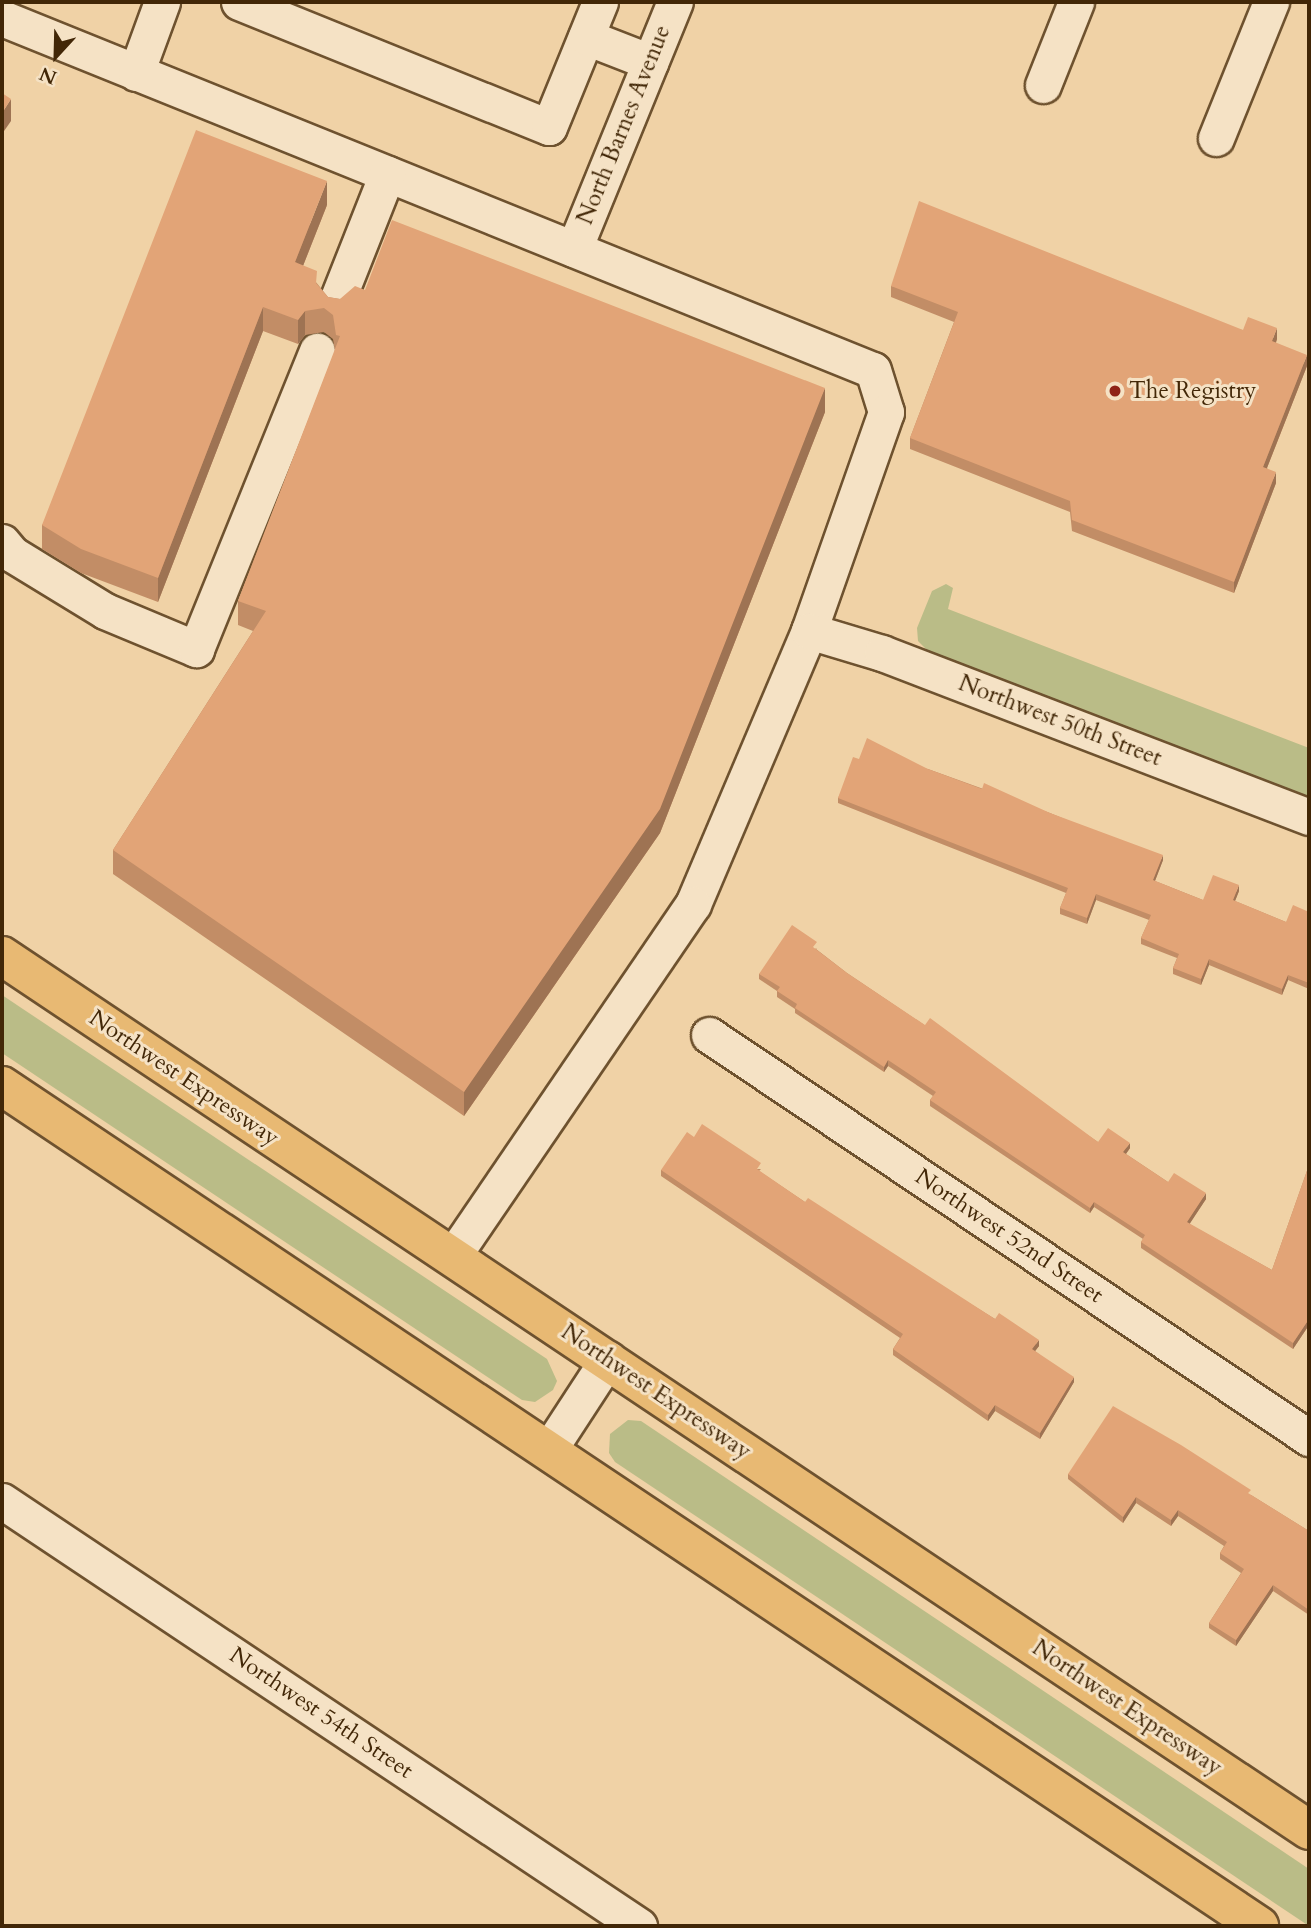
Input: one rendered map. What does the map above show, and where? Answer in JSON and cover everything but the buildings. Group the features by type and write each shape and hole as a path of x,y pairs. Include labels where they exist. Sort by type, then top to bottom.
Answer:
{"highway":[{"name":"Northwest Expressway","path":"2,956 1309,1830"},
{"path":"2,1086 1259,1926"}],"street":[{"path":"136,73 162,2"},
{"path":"239,2 549,127 600,2"},
{"name":"North Barnes Avenue","path":"574,249 675,2"},
{"path":"1043,85 1076,2"},
{"path":"1216,138 1272,2"},
{"path":"2,18 873,370 886,412 809,631 693,904 453,1256"},
{"path":"586,37 650,62"},
{"path":"336,303 387,174"},
{"path":"2,541 12,554 105,611 196,649 317,352"},
{"name":"Northwest 50th Street","path":"809,631 882,653 1309,817"},
{"name":"Northwest 52nd Street","path":"709,1035 1309,1438"},
{"path":"548,1451 608,1359"},
{"name":"Northwest 54th Street","path":"2,1501 639,1926"}],"green space":[{"path":"946,584 953,588 948,609 1309,748 1309,800 929,652 918,641 917,628 932,591"},
{"path":"2,995 547,1359 557,1381 553,1390 535,1402 522,1400 2,1053"},
{"path":"628,1420 641,1421 1309,1869 1309,1926 615,1462 609,1453 610,1434"}],"place":[{"name":"The Registry","path":"1115,391"}]}
